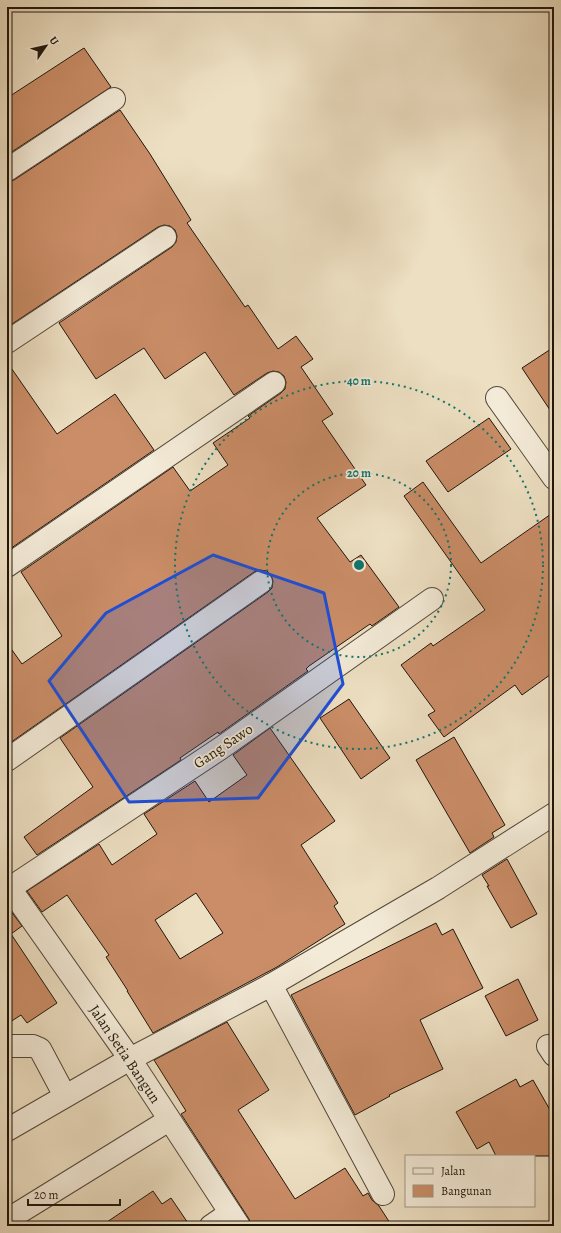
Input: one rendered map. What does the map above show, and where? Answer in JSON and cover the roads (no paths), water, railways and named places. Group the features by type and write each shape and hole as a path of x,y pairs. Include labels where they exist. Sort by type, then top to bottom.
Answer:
{"street":[{"path":"7,170 114,99"},
{"path":"7,342 165,237"},
{"path":"7,566 274,383"},
{"path":"497,398 554,478"},
{"path":"7,760 261,582"},
{"name":"Gang Sawo","path":"8,886 221,748 432,599"},
{"path":"7,1130 130,1059 271,985 438,888 554,814"},
{"name":"Jalan Setia Bangun","path":"8,886 130,1059 234,1220"},
{"path":"271,985 383,1194"},
{"path":"7,1046 33,1046 40,1049 65,1096"},
{"path":"7,1220 169,1120"},
{"path":"211,1226 234,1220"}]}
